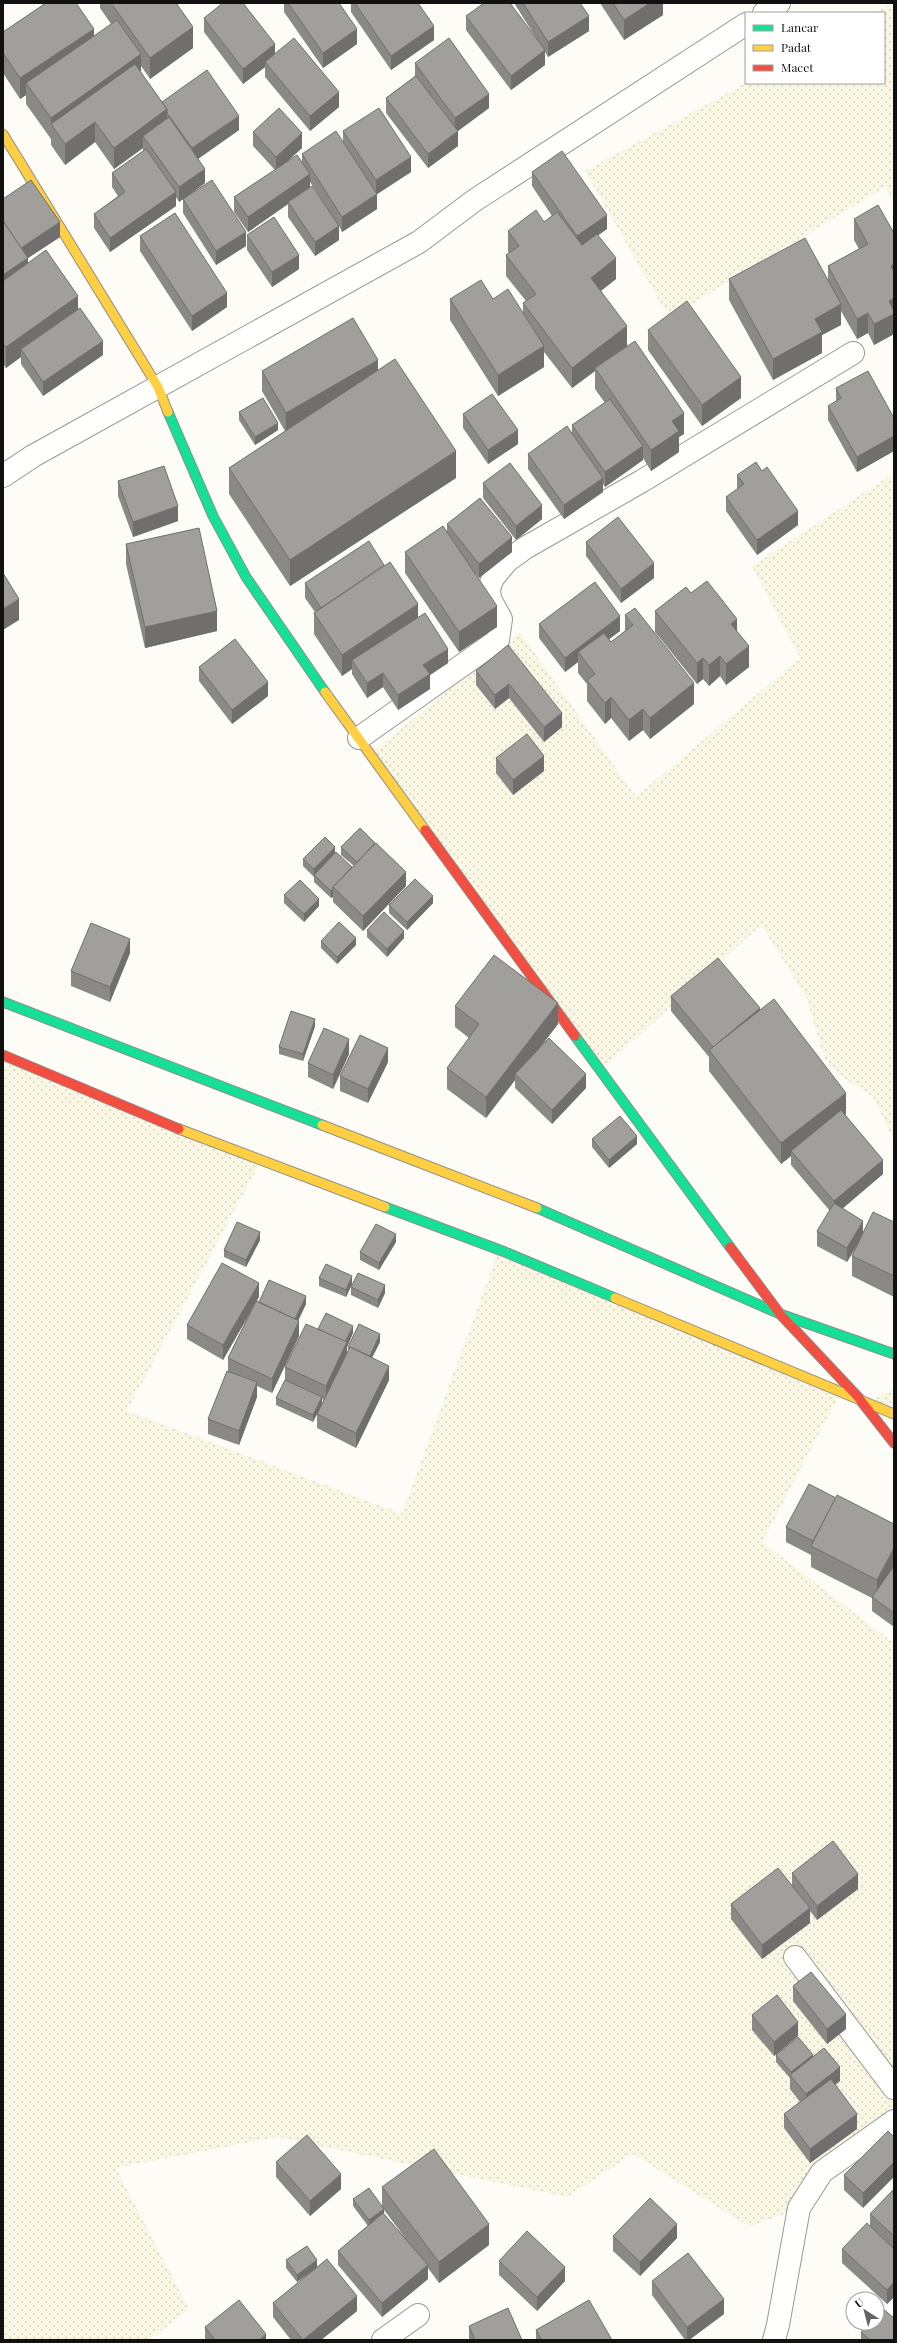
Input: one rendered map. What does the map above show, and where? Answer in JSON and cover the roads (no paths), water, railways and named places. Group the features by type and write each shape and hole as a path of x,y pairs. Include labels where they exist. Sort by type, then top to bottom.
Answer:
{"main road":[{"path":"3,134 158,387 185,455 213,516 246,577 276,623 596,1066 780,1314 858,1397 894,1443"},
{"path":"3,1002 529,1204 780,1314 894,1354"},
{"path":"3,1055 202,1138 505,1252 858,1397 894,1414"}],"street":[{"path":"766,12 779,3"},
{"path":"3,476 33,456 419,242 475,200 745,25"},
{"path":"359,738 498,640 501,619 490,599 489,588 493,578 507,561 525,548 642,481 853,353"},
{"path":"795,1957 894,2088"},
{"path":"774,2340 799,2208 822,2172 893,2122"},
{"path":"383,2340 418,2315"}]}
